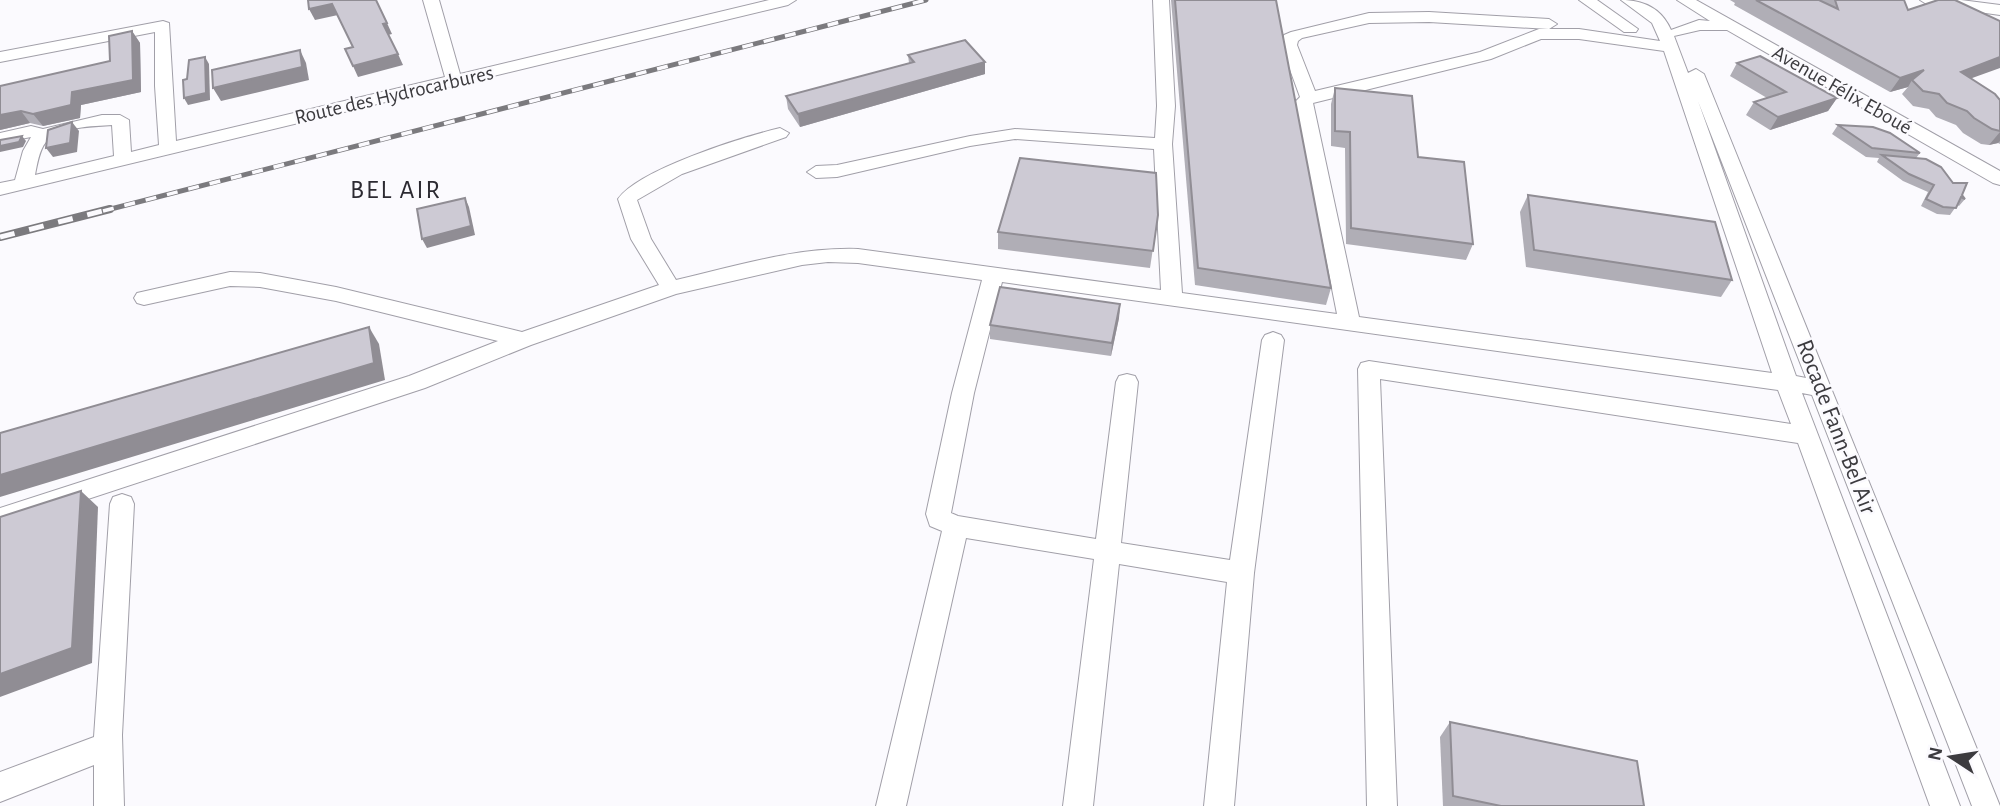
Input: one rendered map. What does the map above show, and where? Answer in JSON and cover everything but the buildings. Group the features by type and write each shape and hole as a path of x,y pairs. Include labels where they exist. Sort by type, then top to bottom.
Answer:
{"street":[{"path":"431,0 454,80"},
{"name":"Route des Hydrocarbures","path":"0,189 788,0"},
{"path":"1161,0 1166,106 1163,144 1172,301"},
{"path":"1587,0 1630,29"},
{"path":"1629,0 1651,12 1675,40"},
{"path":"1637,0 1662,4 1675,40"},
{"name":"Avenue Félix Eboué","path":"1685,0 2000,180"},
{"path":"1928,0 2000,10"},
{"path":"1309,98 1289,45 1290,38 1369,18 1430,17 1630,29 1675,40"},
{"path":"1350,325 1304,107 1304,102 1309,98 1485,56 1539,34 1675,40 1699,25 1731,26"},
{"path":"0,57 150,26 163,26 163,86 168,149"},
{"name":"Rocade Fann-Bel Air","path":"1675,40 1787,383 1945,806"},
{"name":"Rocade Fann-Bel Air","path":"1675,40 1822,388 1987,806"},
{"path":"0,138 31,131 42,134 102,119 120,120 123,160"},
{"path":"671,288 641,239 627,200 635,190 659,179 780,133"},
{"path":"23,184 37,140 42,134"},
{"path":"816,172 837,171 970,141 1015,134 1163,144"},
{"path":"0,518 404,386 523,340 671,288 802,258 828,255 858,256 1822,388"},
{"path":"993,276 963,393 938,514 943,522 1241,573"},
{"path":"144,298 230,279 260,280 336,294 523,340"},
{"path":"1219,806 1241,573 1273,340"},
{"path":"1382,806 1368,369 1806,435"},
{"path":"1078,806 1127,382"},
{"path":"109,806 108,744 122,504"},
{"path":"891,806 956,526"},
{"path":"0,787 108,744"}],"railway":[{"path":"103,211 926,0"},
{"path":"0,237 110,209"}],"district":[{"name":"BEL AIR","path":"396,190"}]}
